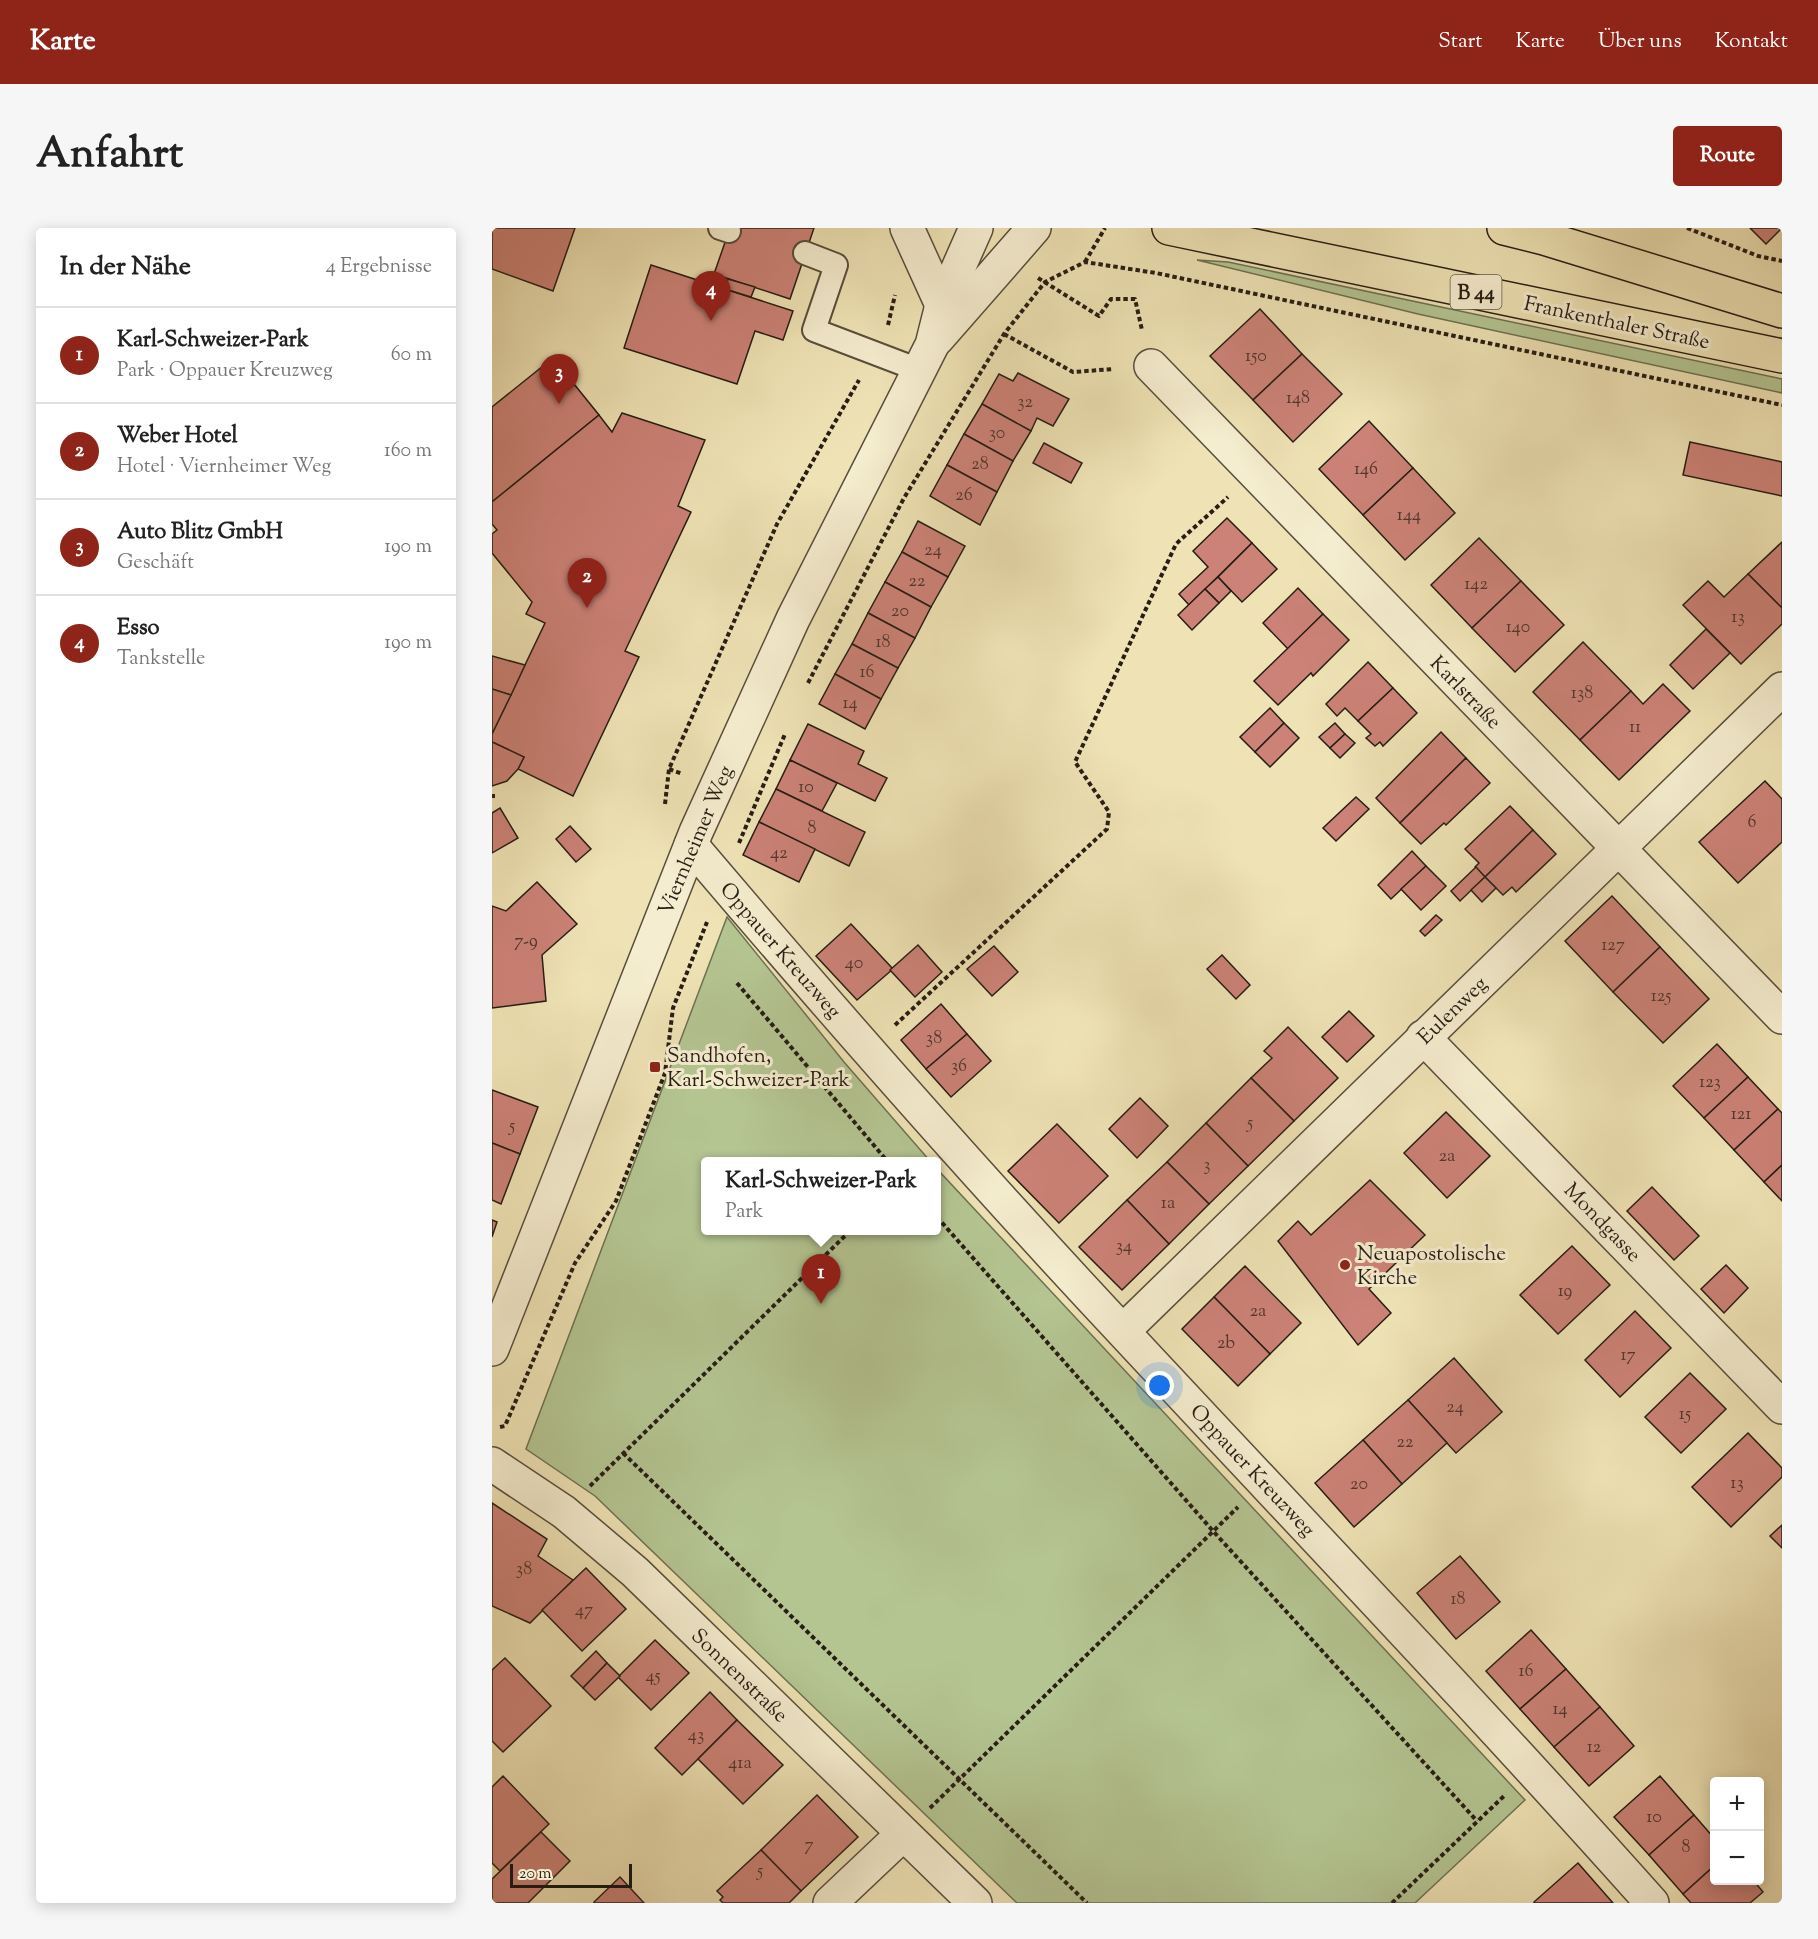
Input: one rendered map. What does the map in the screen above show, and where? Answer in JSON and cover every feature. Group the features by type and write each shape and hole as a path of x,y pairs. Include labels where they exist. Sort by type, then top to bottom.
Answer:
{"main road":[{"name":"Frankenthaler Straße","path":"1169,228 1782,356"},
{"path":"1504,228 1544,238 1782,311"}],"street":[{"path":"907,228 942,305"},
{"name":"Viernheimer Weg","path":"492,1349 691,845 793,619 926,358 942,305 976,228"},
{"name":"Viernheimer Weg","path":"926,358 1034,228"},
{"name":"Karlstraße","path":"1151,366 1782,1017"},
{"name":"Eulenweg","path":"1123,1331 1782,689"},
{"name":"Oppauer Kreuzweg","path":"691,845 868,1050 1123,1331 1532,1769 1652,1903"},
{"name":"Mondgasse","path":"1423,1037 1782,1407"},
{"name":"Sonnenstraße","path":"492,1464 564,1512 634,1572 975,1903"},
{"path":"830,1903 903,1834"}],"lane":[{"path":"805,253 837,265 814,330 926,358"}],"path":[{"path":"804,692 904,498 1004,334 1045,282 1085,262 1105,228"},
{"path":"1687,228 1758,256 1782,261"},
{"path":"1085,262 1156,273 1782,405"},
{"path":"1004,334 1073,372 1151,366 1135,299 1112,299 1099,316 1045,282"},
{"path":"868,1050 1107,829 1109,812 1075,762 1176,544 1254,472"},
{"path":"492,1429 505,1426 575,1263 616,1201 665,1073 673,1008 786,733"},
{"path":"737,983 885,1157"},
{"path":"941,1223 1213,1531 1477,1821"},
{"path":"564,1512 846,1235"},
{"path":"623,1453 1087,1903"},
{"path":"903,1834 1264,1481"},
{"path":"1392,1903 1532,1769"}],"green space":[{"path":"1197,260 1228,262 1782,379 1782,393 1418,314"},
{"path":"727,917 844,1062 927,1157 701,1157 701,1235 941,1235 941,1173 1525,1800 1415,1903 1017,1903 595,1496 526,1449"}],"building":[{"path":"492,228 575,228 553,291 492,269"},
{"path":"730,228 814,228 790,299 714,274"},
{"path":"1750,228 1782,228 1766,244"},
{"path":"651,265 793,311 783,340 755,331 737,384 624,348"},
{"path":"728,279 755,287 751,297 725,289"},
{"path":"1260,309 1302,354 1253,400 1210,356"},
{"path":"1302,354 1342,394 1293,442 1253,400"},
{"path":"553,358 599,415 492,502 492,407"},
{"path":"1018,373 1069,399 1053,426 1037,418 1031,431 982,404 999,374 1013,381"},
{"path":"982,404 1031,431 1013,461 964,434"},
{"path":"622,413 705,440 678,506 691,512 625,651 639,657 573,796 518,769 524,757 492,742 492,734 545,623 526,614 532,602 492,553 492,534 497,530 492,524 492,502 599,415 612,432"},
{"path":"1369,421 1413,468 1363,515 1319,469"},
{"path":"964,434 1013,461 997,492 947,465"},
{"path":"1690,442 1782,462 1782,496 1683,475"},
{"path":"1044,443 1082,463 1071,483 1033,463"},
{"path":"947,465 997,492 980,525 930,496"},
{"path":"1413,468 1455,513 1405,560 1363,515"},
{"path":"1227,518 1252,543 1189,605 1179,594 1208,567 1193,551"},
{"path":"918,521 965,546 948,577 902,552"},
{"path":"1479,538 1521,581 1472,628 1431,585"},
{"path":"1782,542 1782,608 1748,574"},
{"path":"1252,543 1277,569 1242,602 1218,577"},
{"path":"902,552 948,577 931,607 885,582"},
{"path":"1748,574 1782,608 1782,624 1741,664 1683,605 1708,581 1724,597"},
{"path":"1218,577 1231,591 1219,603 1205,589"},
{"path":"1521,581 1564,625 1515,672 1472,628"},
{"path":"885,582 931,607 915,638 868,613"},
{"path":"1298,588 1323,614 1288,649 1263,623"},
{"path":"1205,589 1219,603 1192,630 1178,615"},
{"path":"868,613 915,638 898,668 852,644"},
{"path":"1323,614 1349,640 1313,676 1311,673 1278,705 1254,681"},
{"path":"1706,629 1730,653 1693,689 1670,665"},
{"path":"1583,642 1631,691 1580,740 1533,692"},
{"path":"852,644 898,668 881,699 835,674"},
{"path":"492,656 525,665 511,695 492,689"},
{"path":"1368,662 1393,688 1358,721 1345,708 1337,716 1326,704"},
{"path":"835,674 881,699 865,729 819,704"},
{"path":"1663,684 1690,711 1619,780 1580,740 1631,691 1643,704"},
{"path":"1393,688 1417,713 1383,746 1380,742 1375,746 1366,738 1371,734 1358,721"},
{"path":"492,689 511,695 492,734"},
{"path":"1270,708 1284,723 1255,752 1240,737"},
{"path":"1284,723 1299,738 1270,767 1255,752"},
{"path":"1335,723 1345,734 1330,748 1319,737"},
{"path":"808,724 864,751 858,764 887,778 875,801 790,760"},
{"path":"1441,732 1466,758 1400,823 1376,798"},
{"path":"1345,734 1355,743 1340,758 1330,748"},
{"path":"492,742 524,757 518,769 507,781 492,786"},
{"path":"1466,758 1490,783 1446,825 1444,823 1421,844 1400,823"},
{"path":"790,760 837,783 822,811 776,789"},
{"path":"1765,781 1782,799 1782,842 1738,883 1699,842"},
{"path":"776,789 865,832 849,866 759,822"},
{"path":"1356,797 1369,809 1336,841 1323,828"},
{"path":"1510,806 1533,830 1485,877 1475,867 1479,863 1465,849"},
{"path":"500,808 518,838 492,853 492,813"},
{"path":"759,822 815,849 799,882 743,855"},
{"path":"570,826 591,849 576,862 556,839"},
{"path":"1533,830 1556,854 1516,892 1512,887 1503,895 1485,877"},
{"path":"1412,851 1426,866 1391,899 1378,885"},
{"path":"1426,866 1446,886 1421,910 1401,889"},
{"path":"1476,867 1485,877 1460,901 1451,891"},
{"path":"1485,877 1496,888 1482,902 1471,890"},
{"path":"537,882 577,924 542,955 546,1001 492,1008 492,906 506,911"},
{"path":"1612,896 1660,947 1613,992 1565,941"},
{"path":"1436,915 1442,920 1425,936 1420,931"},
{"path":"851,924 893,969 857,1000 816,956"},
{"path":"918,945 942,972 915,997 890,970"},
{"path":"994,946 1018,972 992,996 967,969"},
{"path":"1660,947 1709,999 1663,1043 1613,992"},
{"path":"1222,955 1250,985 1236,999 1207,969"},
{"path":"941,1004 967,1034 926,1069 901,1040"},
{"path":"1349,1011 1374,1036 1347,1062 1322,1037"},
{"path":"1288,1027 1338,1078 1294,1121 1251,1078 1272,1058 1264,1051"},
{"path":"967,1034 991,1061 951,1097 926,1069"},
{"path":"1717,1044 1748,1077 1704,1118 1673,1086"},
{"path":"1748,1077 1778,1109 1734,1150 1704,1118"},
{"path":"1251,1078 1294,1121 1248,1166 1206,1123"},
{"path":"492,1090 538,1107 520,1154 492,1143"},
{"path":"1140,1098 1168,1126 1137,1158 1109,1129"},
{"path":"1778,1109 1782,1113 1782,1165 1764,1182 1734,1150"},
{"path":"1446,1112 1490,1156 1447,1198 1404,1153"},
{"path":"1206,1123 1248,1166 1209,1204 1167,1162"},
{"path":"1057,1124 1108,1176 1059,1223 1008,1171"},
{"path":"492,1143 520,1154 501,1204 492,1200"},
{"path":"1167,1162 1209,1204 1169,1244 1127,1200"},
{"path":"1782,1165 1782,1201 1764,1182"},
{"name":"Neuapostolische Kirche","path":"1370,1180 1425,1235 1369,1289 1391,1313 1358,1345 1278,1241 1298,1221 1311,1235"},
{"path":"1652,1187 1699,1236 1674,1260 1627,1211"},
{"path":"1127,1200 1169,1244 1122,1290 1079,1247"},
{"path":"492,1220 497,1222 492,1237"},
{"path":"1572,1246 1610,1285 1558,1334 1520,1295"},
{"path":"1726,1265 1748,1288 1724,1313 1701,1289"},
{"path":"1245,1266 1301,1323 1270,1354 1214,1297"},
{"path":"1214,1297 1270,1354 1238,1386 1182,1329"},
{"path":"1635,1311 1671,1348 1620,1397 1585,1360"},
{"path":"1454,1358 1502,1412 1456,1453 1408,1400"},
{"path":"1690,1373 1726,1409 1681,1453 1645,1417"},
{"path":"1408,1400 1447,1443 1402,1484 1363,1440"},
{"path":"1748,1433 1782,1468 1782,1477 1731,1527 1692,1487"},
{"path":"1363,1440 1402,1484 1354,1527 1315,1483"},
{"path":"492,1503 547,1539 538,1556 573,1580 530,1623 492,1606"},
{"path":"1782,1525 1782,1548 1770,1536"},
{"path":"1460,1556 1500,1602 1456,1639 1417,1593"},
{"path":"586,1568 626,1609 582,1651 542,1610"},
{"path":"1531,1630 1566,1669 1520,1709 1486,1671"},
{"path":"655,1640 689,1673 651,1710 618,1677"},
{"path":"596,1651 607,1663 583,1688 571,1676"},
{"path":"505,1658 551,1706 503,1752 492,1741 492,1670"},
{"path":"607,1663 620,1676 595,1700 583,1688"},
{"path":"1566,1669 1600,1707 1554,1747 1520,1709"},
{"path":"710,1692 737,1720 682,1775 655,1748"},
{"path":"1600,1707 1634,1746 1589,1786 1554,1747"},
{"path":"737,1720 783,1765 743,1804 698,1759"},
{"path":"503,1776 549,1824 500,1871 492,1863 492,1787"},
{"path":"1660,1776 1694,1815 1649,1855 1614,1817"},
{"path":"817,1795 858,1837 801,1891 761,1850"},
{"path":"1694,1815 1710,1833 1710,1870 1683,1894 1649,1855"},
{"path":"541,1832 570,1861 528,1903 492,1903 492,1879"},
{"path":"761,1850 801,1891 789,1903 723,1903 720,1900 723,1897 717,1891"},
{"path":"1578,1863 1613,1903 1534,1903 1534,1902"},
{"path":"1710,1870 1710,1885 1757,1885 1763,1892 1750,1903 1691,1903 1683,1894"},
{"path":"620,1877 644,1903 594,1903 594,1902"}],"place":[{"name":"Esso","path":"711,321"},
{"name":"Auto Blitz GmbH","path":"559,404"},
{"name":"Weber Hotel","path":"587,608"},
{"name":"Sandhofen, Karl-Schweizer-Park","path":"655,1067"},
{"name":"Neuapostolische Kirche","path":"1345,1265"},
{"name":"Karl-Schweizer-Park","path":"821,1304"}]}
